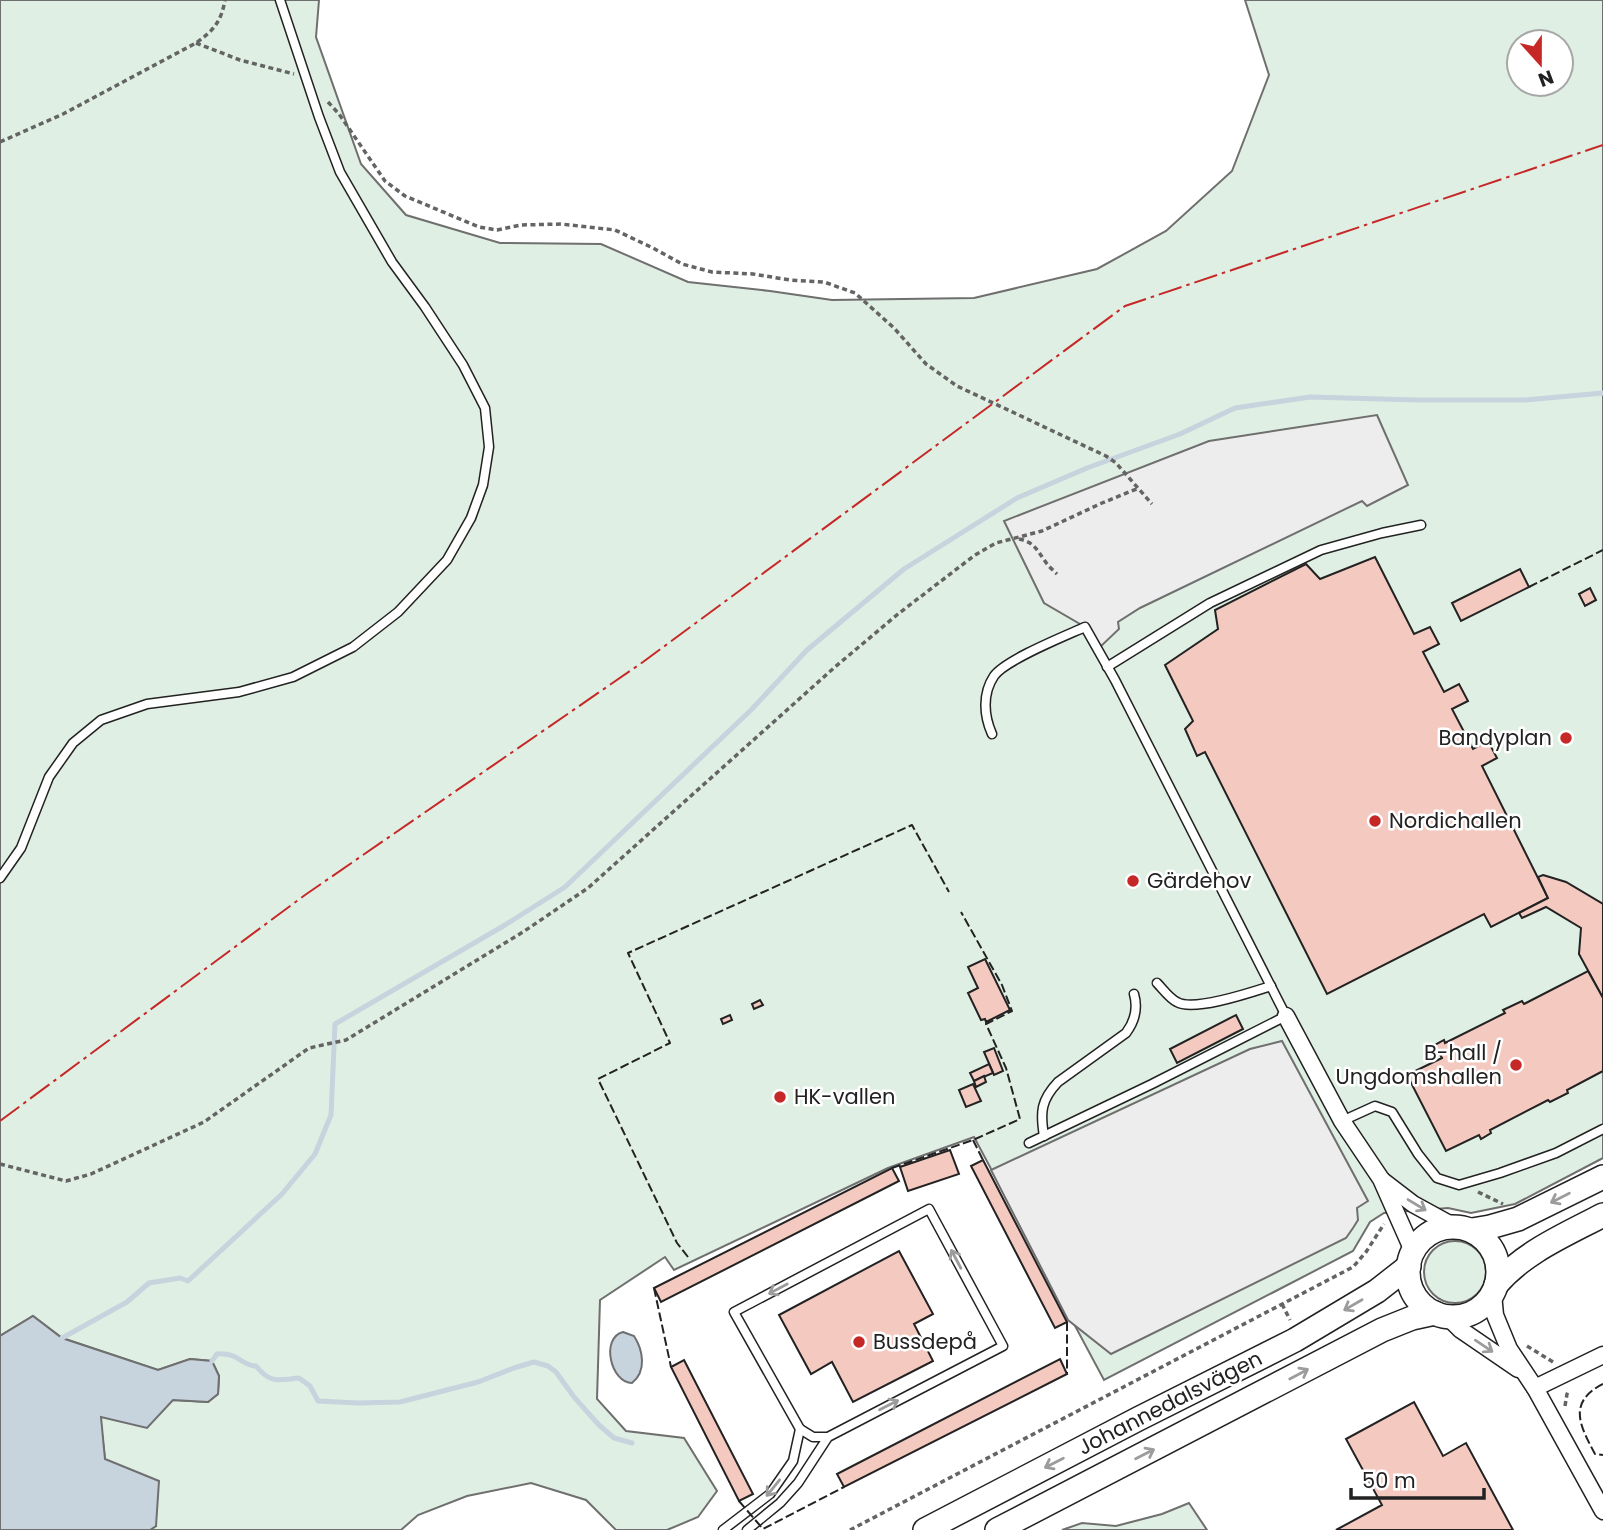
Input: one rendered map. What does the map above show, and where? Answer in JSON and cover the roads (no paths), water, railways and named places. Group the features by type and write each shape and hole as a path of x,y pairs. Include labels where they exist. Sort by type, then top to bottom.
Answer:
{"main road":[{"path":"1603,1177 1518,1219 1464,1229 1437,1230 1423,1239 1411,1259 1409,1279 1416,1296 1427,1308 1441,1315 1461,1316 1485,1304 1509,1270 1533,1252 1603,1215"},
{"path":"1464,1229 1488,1244 1493,1251 1498,1269 1494,1290"},
{"name":"Johannedalsvägen","path":"925,1530 1295,1340 1377,1291 1411,1259"},
{"name":"Johannedalsvägen","path":"997,1530 1382,1330 1412,1318 1441,1315"}],"street":[{"path":"1286,1016 1342,1121 1381,1179 1411,1259"},
{"path":"1381,1179 1413,1204 1464,1229"},
{"path":"1494,1290 1496,1315 1508,1349 1535,1388 1603,1511"},
{"path":"1441,1315 1523,1372"},
{"path":"1535,1388 1603,1355"}],"lane":[{"path":"0,878 21,848 49,777 73,743 101,720 147,704 239,692 293,677 353,647 398,612 447,560 471,518 483,485 489,447 485,408 463,365 392,262 340,172 280,0"},
{"path":"1107,667 1210,603 1321,550 1421,525"},
{"path":"992,734 985,707 986,691 995,674 1017,659 1086,627 1286,1016 1029,1143"},
{"path":"1157,983 1178,1003 1188,1005 1237,997 1271,986"},
{"path":"1044,1136 1041,1116 1050,1090 1126,1033 1135,1017 1137,1004 1134,994"},
{"path":"1342,1121 1375,1106 1392,1112 1418,1154 1437,1178 1459,1185 1556,1153 1603,1129"},
{"path":"929,1209 1003,1346 828,1437 813,1437 800,1429 734,1312 929,1209"},
{"path":"723,1530 770,1494 793,1461 800,1429"},
{"path":"747,1530 780,1503 798,1483 828,1437"}],"waterway":[{"path":"62,1338 127,1302 149,1283 180,1278 188,1281 282,1194 315,1154 331,1115 335,1024 565,887 751,710 807,650 904,569 1017,498 1087,468 1180,434 1235,408 1310,397 1525,400 1603,393"},
{"path":"212,1361 217,1354 230,1355 256,1366 270,1378 299,1378 310,1386 318,1401 358,1403 400,1402 478,1382 534,1362 548,1366 556,1372 574,1397 614,1438 632,1443"}],"place":[{"name":"Bandyplan","path":"1566,738"},
{"name":"Nordichallen","path":"1375,821"},
{"name":"Gärdehov","path":"1133,881"},
{"name":"B-hall / Ungdomshallen","path":"1516,1065"},
{"name":"HK-vallen","path":"780,1097"},
{"name":"Bussdepå","path":"859,1342"}]}
